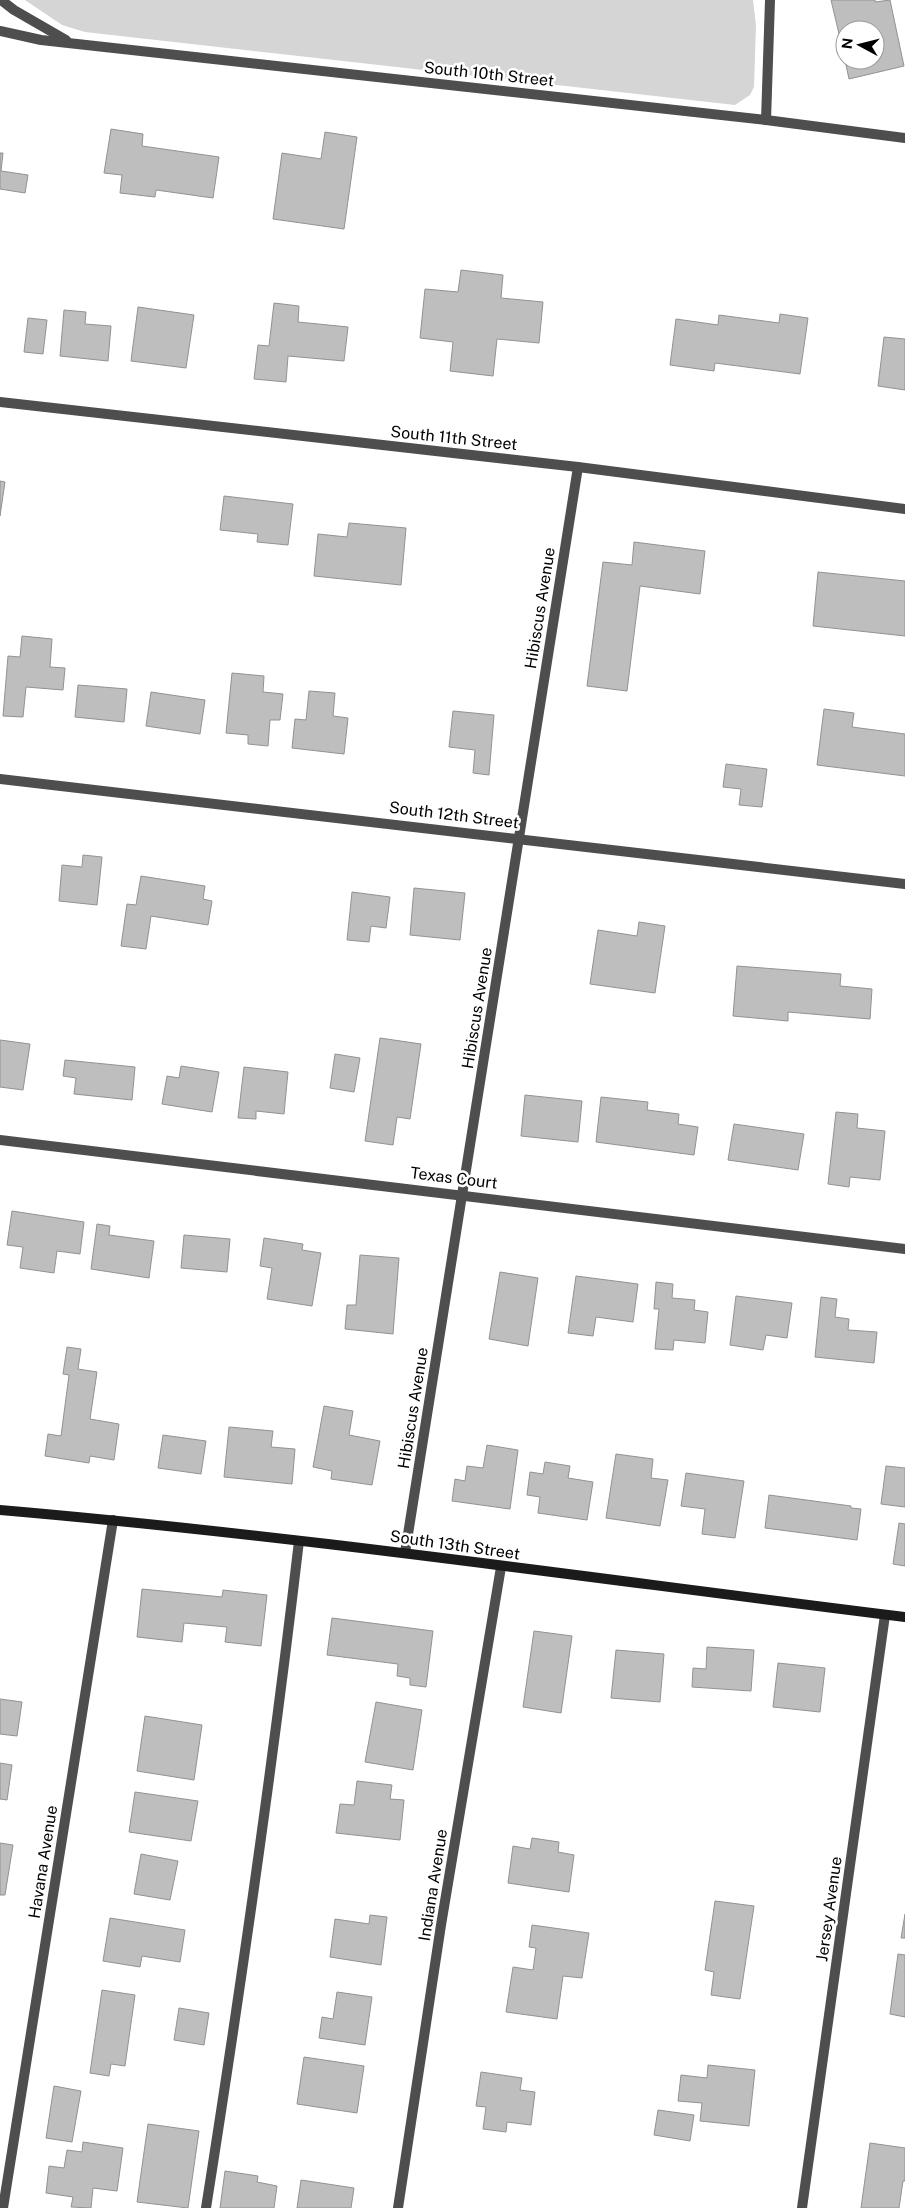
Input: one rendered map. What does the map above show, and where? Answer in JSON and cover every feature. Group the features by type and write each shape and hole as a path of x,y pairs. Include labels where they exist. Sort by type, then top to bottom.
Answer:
{"street":[{"name":"South 10th Street","path":"1,0 22,15 70,41"},
{"path":"766,120 770,0"},
{"name":"South 10th Street","path":"0,31 42,40 70,41 766,120 905,138"},
{"name":"South 11th Street","path":"0,402 578,467 905,509"},
{"name":"Hibiscus Avenue","path":"405,1553 578,467"},
{"name":"South 12th Street","path":"0,779 905,884"},
{"name":"Texas Court","path":"0,1140 462,1194 905,1249"},
{"name":"South 13th Street","path":"0,1510 113,1520 405,1553 500,1567 905,1617"},
{"name":"Havana Avenue","path":"3,2208 113,1520"},
{"path":"206,2208 240,1993 299,1541"},
{"name":"Indiana Avenue","path":"398,2208 441,1925 500,1567"},
{"name":"Jersey Avenue","path":"802,2208 885,1615"}],"shaded area":[{"path":"25,0 753,0 756,25 754,87 750,95 735,105 85,32 62,25"}],"building":[{"path":"831,0 875,0 875,2 890,0 904,66 849,79 847,70 885,70 885,20 836,20"},
{"path":"111,129 143,134 142,146 219,157 213,198 156,190 155,197 120,193 122,175 104,173"},
{"path":"325,132 357,137 344,229 273,219 282,153 321,159"},
{"path":"0,153 3,153 1,171 28,175 25,193 0,189"},
{"path":"461,270 503,275 501,298 543,302 539,343 497,339 493,376 450,371 453,342 420,338 425,289 458,292"},
{"path":"274,303 299,306 298,322 348,327 344,361 288,356 286,382 254,379 258,345 269,346"},
{"path":"138,307 194,315 186,368 131,361"},
{"path":"64,310 86,312 85,324 111,326 108,361 60,356"},
{"path":"780,314 808,318 800,374 715,363 714,371 670,365 676,319 718,325 719,315 779,323"},
{"path":"28,318 47,320 43,354 24,352"},
{"path":"884,337 905,339 905,390 878,386"},
{"path":"0,481 5,482 0,516"},
{"path":"224,496 293,504 288,545 257,542 258,534 220,530"},
{"path":"349,523 406,528 401,585 314,576 318,534 347,537"},
{"path":"634,542 705,551 700,594 640,586 627,691 587,686 603,562 632,565"},
{"path":"818,572 905,581 905,636 813,626"},
{"path":"22,636 52,639 50,667 65,668 63,690 26,687 23,717 3,716 8,656 20,657"},
{"path":"232,673 264,676 263,692 283,694 280,720 270,720 268,746 248,744 248,735 226,733"},
{"path":"78,685 127,689 124,722 75,717"},
{"path":"309,691 335,693 333,716 348,718 344,754 292,748 295,719 306,720"},
{"path":"151,692 205,700 200,734 146,726"},
{"path":"824,709 854,713 852,727 905,734 905,776 817,765"},
{"path":"453,711 494,715 489,775 473,773 475,750 449,747"},
{"path":"726,764 767,769 762,807 739,805 741,789 723,787"},
{"path":"83,855 102,857 97,905 59,901 62,865 82,867"},
{"path":"141,876 205,886 203,899 212,901 208,925 151,916 146,949 121,946 127,904 136,905"},
{"path":"414,888 465,893 460,940 410,935"},
{"path":"352,892 390,897 386,928 371,926 369,942 347,940"},
{"path":"639,922 665,926 655,993 590,984 598,930 637,936"},
{"path":"737,966 841,974 840,986 872,989 870,1019 788,1012 788,1021 733,1016"},
{"path":"380,1038 421,1044 410,1119 397,1117 393,1145 365,1141"},
{"path":"0,1040 30,1044 23,1090 0,1087"},
{"path":"335,1054 360,1058 354,1092 330,1088"},
{"path":"65,1060 135,1067 132,1100 74,1094 76,1078 63,1076"},
{"path":"181,1066 219,1072 212,1112 162,1104 167,1076 179,1078"},
{"path":"244,1067 288,1072 284,1114 256,1111 256,1119 238,1118"},
{"path":"525,1095 582,1101 578,1142 521,1136"},
{"path":"601,1097 648,1102 647,1110 679,1114 678,1124 698,1127 694,1155 596,1142"},
{"path":"836,1112 858,1114 857,1128 885,1131 880,1180 850,1177 849,1187 828,1184"},
{"path":"734,1124 804,1134 798,1170 728,1160"},
{"path":"12,1211 84,1222 80,1254 57,1251 54,1273 20,1268 23,1247 7,1245"},
{"path":"97,1224 110,1226 109,1235 154,1241 149,1278 91,1269"},
{"path":"184,1235 230,1239 227,1272 181,1268"},
{"path":"264,1238 303,1244 302,1250 321,1253 312,1306 267,1299 272,1268 260,1266"},
{"path":"360,1255 399,1258 393,1334 345,1329 347,1305 356,1305"},
{"path":"500,1272 538,1278 528,1346 489,1339"},
{"path":"576,1276 638,1284 633,1322 596,1317 593,1336 568,1333"},
{"path":"656,1282 673,1284 672,1298 695,1300 694,1310 708,1312 705,1343 674,1340 673,1350 655,1349 659,1309 654,1309"},
{"path":"736,1296 792,1303 787,1338 766,1335 763,1350 730,1345"},
{"path":"821,1297 837,1299 835,1317 849,1319 848,1330 877,1332 874,1363 815,1357"},
{"path":"67,1347 81,1349 78,1369 97,1372 90,1419 119,1424 114,1460 90,1456 89,1463 45,1456 48,1434 61,1436 69,1375 63,1374"},
{"path":"324,1406 353,1411 349,1435 380,1441 372,1485 331,1479 332,1471 313,1467"},
{"path":"229,1427 273,1431 271,1447 295,1449 292,1484 224,1477"},
{"path":"163,1435 206,1441 201,1474 158,1468"},
{"path":"487,1445 518,1450 510,1509 452,1501 455,1479 465,1481 467,1466 483,1468"},
{"path":"616,1454 653,1459 651,1478 668,1480 660,1526 606,1518"},
{"path":"545,1462 570,1466 568,1478 593,1482 587,1520 538,1513 540,1497 527,1495 530,1472 543,1474"},
{"path":"886,1466 905,1468 905,1507 881,1504"},
{"path":"686,1473 744,1481 735,1538 702,1534 705,1509 681,1506"},
{"path":"769,1495 861,1509 857,1540 765,1528"},
{"path":"899,1523 905,1524 905,1566 893,1564"},
{"path":"142,1589 222,1597 223,1590 267,1595 261,1646 225,1642 227,1627 184,1623 182,1642 137,1637"},
{"path":"332,1618 433,1631 426,1687 410,1685 410,1678 397,1676 398,1664 327,1655"},
{"path":"534,1631 572,1636 561,1713 523,1707"},
{"path":"707,1647 754,1650 751,1691 692,1687 693,1668 706,1669"},
{"path":"616,1650 664,1654 660,1702 611,1698"},
{"path":"778,1663 825,1668 820,1712 773,1707"},
{"path":"0,1699 22,1702 17,1736 0,1734"},
{"path":"376,1702 422,1710 413,1770 365,1762"},
{"path":"145,1716 202,1725 194,1780 137,1771"},
{"path":"0,1763 12,1765 7,1800 0,1799"},
{"path":"357,1781 392,1785 390,1799 404,1800 400,1840 336,1833 340,1804 354,1805"},
{"path":"135,1792 198,1801 191,1841 129,1832"},
{"path":"532,1838 559,1842 558,1852 574,1855 569,1892 508,1883 513,1846 530,1849"},
{"path":"0,1843 13,1845 5,1895 0,1895"},
{"path":"141,1854 178,1861 170,1900 134,1894"},
{"path":"715,1901 754,1906 740,1999 711,1995 714,1972 705,1970"},
{"path":"905,1914 905,1938 901,1938"},
{"path":"370,1915 387,1917 381,1965 330,1957 335,1919 369,1924"},
{"path":"110,1918 185,1930 180,1962 142,1956 140,1967 103,1961"},
{"path":"532,1925 589,1933 582,1978 563,1976 557,2019 506,2012 513,1967 533,1970 536,1948 529,1947"},
{"path":"898,1954 905,1955 905,2017 890,2014"},
{"path":"102,1990 135,1995 125,2066 111,2064 109,2076 90,2073"},
{"path":"337,1992 372,1997 365,2045 319,2038 322,2017 333,2019"},
{"path":"179,2008 209,2013 204,2045 174,2040"},
{"path":"304,2057 364,2066 357,2113 297,2104"},
{"path":"708,2065 755,2070 749,2126 700,2121 702,2103 678,2101 681,2075 707,2078"},
{"path":"481,2072 522,2078 520,2090 535,2092 531,2125 507,2122 506,2132 483,2129 486,2107 476,2106"},
{"path":"54,2086 81,2091 72,2142 46,2138"},
{"path":"658,2110 694,2115 690,2141 654,2135"},
{"path":"148,2124 199,2131 188,2208 137,2202"},
{"path":"83,2142 123,2148 117,2191 93,2188 91,2208 71,2207 73,2197 46,2193 49,2166 64,2168 67,2150 82,2152"},
{"path":"870,2143 905,2148 905,2181 903,2181 899,2208 861,2208"},
{"path":"225,2171 258,2176 257,2182 277,2186 274,2208 220,2208"},
{"path":"301,2180 354,2188 351,2208 297,2208"}]}
